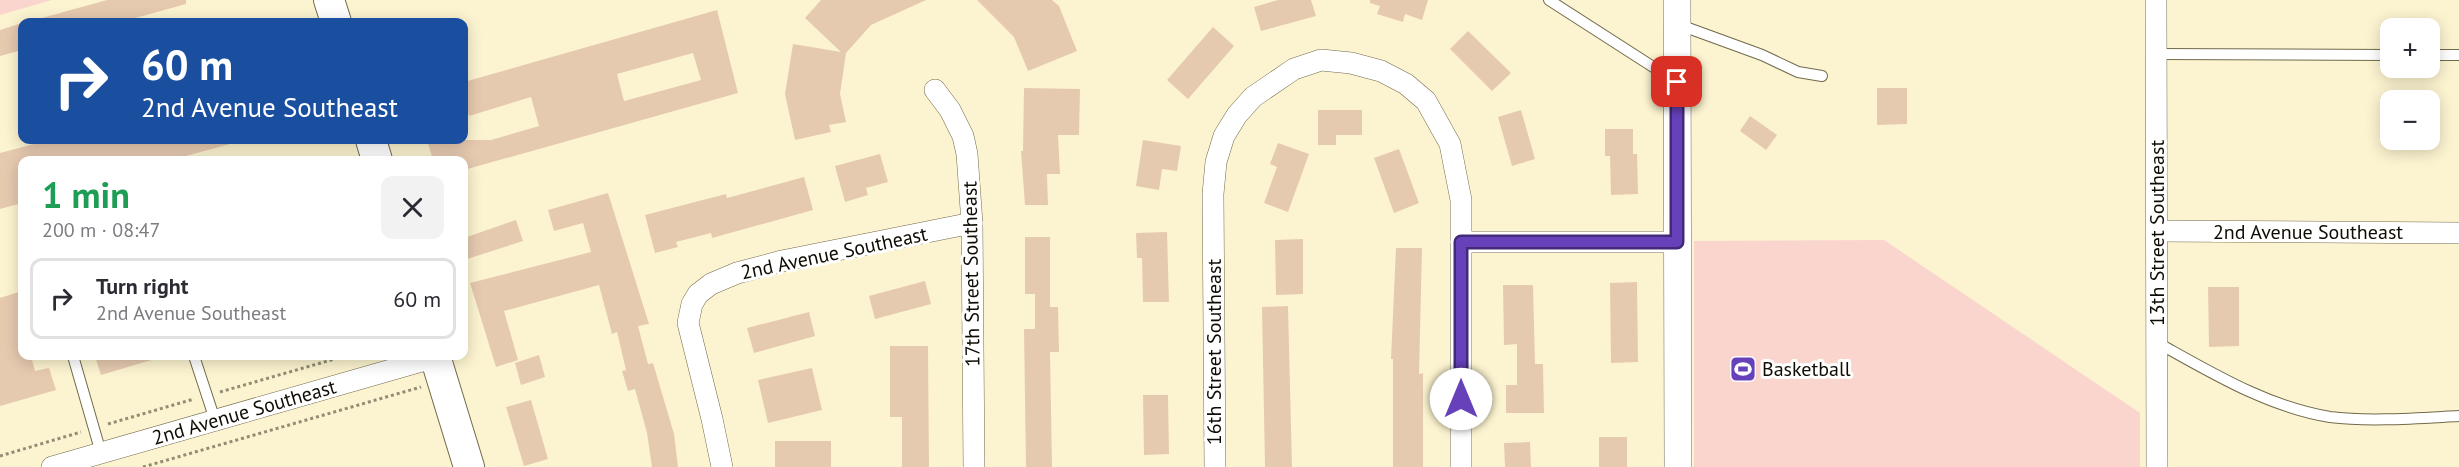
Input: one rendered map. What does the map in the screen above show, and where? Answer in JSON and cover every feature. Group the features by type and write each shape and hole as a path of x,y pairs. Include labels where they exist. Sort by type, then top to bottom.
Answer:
{"main road":[{"path":"329,0 335,18"},
{"path":"437,360 469,467"}],"street":[{"name":"13th Street Southeast","path":"2156,0 2157,467"},
{"path":"1677,12 1678,467"},
{"name":"16th Street Southeast","path":"1215,467 1213,194 1216,162 1224,136 1237,115 1253,97 1294,69 1321,60 1351,63 1381,71 1406,84 1426,101 1450,144 1461,200 1461,467"},
{"name":"17th Street Southeast","path":"935,90 950,110 963,136 968,154 972,223 974,467"},
{"name":"2nd Avenue Southeast","path":"722,467 688,323 692,304 698,294 711,284 737,273 782,261 972,223"},
{"name":"2nd Avenue Southeast","path":"2157,231 2459,232"},
{"path":"1461,242 1677,242"},
{"name":"2nd Avenue Southeast","path":"52,467 422,360"}],"lane":[{"path":"1549,0 1677,82"},
{"path":"1677,12 1798,72 1822,76"},
{"path":"2157,54 2380,55"},
{"path":"2440,55 2459,55"},
{"path":"2158,343 2203,368 2292,408 2331,417 2459,416"},
{"path":"74,360 101,453"},
{"path":"195,360 215,420"}],"path":[{"path":"0,456 331,360"},
{"path":"143,467 425,386"}],"shaded area":[{"path":"0,0 52,0 0,15"},
{"path":"1884,240 2140,413 2140,467 1694,467 1694,241"}],"building":[{"path":"107,0 186,0 186,4 135,18 42,18"},
{"path":"821,0 926,0 871,25 846,53 840,94 846,122 829,125 831,132 795,140 785,94 793,44 841,52 805,18"},
{"path":"977,0 1052,0 1059,6 1077,51 1028,71 1014,37"},
{"path":"1278,0 1311,0 1316,16 1261,31 1254,7"},
{"path":"1370,0 1428,0 1422,20 1405,14 1403,22 1377,14 1380,6 1370,3"},
{"path":"717,10 738,93 468,169 468,156 432,156 428,144 468,144 468,140 491,140 539,126 531,97 469,116 468,81","holes":["693,53 701,80 624,101 617,74"]},
{"path":"18,24 18,51 0,56 0,30"},
{"path":"1213,27 1234,46 1188,99 1167,80"},
{"path":"1468,31 1511,73 1492,91 1450,49"},
{"path":"1024,88 1080,89 1079,135 1058,135 1060,174 1047,174 1048,205 1025,205 1021,151 1023,151"},
{"path":"1877,88 1907,88 1907,124 1877,125"},
{"path":"1318,110 1362,110 1362,135 1336,135 1336,145 1318,145"},
{"path":"1521,110 1535,159 1512,166 1498,117"},
{"path":"1750,116 1777,135 1766,150 1740,131"},
{"path":"1605,129 1633,129 1633,154 1637,154 1638,194 1611,195 1610,156 1605,156"},
{"path":"1143,140 1181,146 1177,171 1162,169 1159,190 1136,186"},
{"path":"1278,143 1309,154 1288,212 1264,203 1277,167 1270,164"},
{"path":"34,144 230,144 186,156 18,156 18,204 0,209 0,153"},
{"path":"1399,149 1419,203 1394,213 1374,158"},
{"path":"880,154 888,182 866,188 868,195 845,202 835,166"},
{"path":"804,177 813,210 712,238 711,233 676,242 678,247 655,253 645,215 726,194 727,198"},
{"path":"608,193 649,324 638,326 648,364 653,363 674,434 678,467 652,467 647,433 635,389 628,391 622,371 626,370 617,332 612,334 599,285 504,311 518,360 496,367 470,283 591,252 583,223 554,231 548,210"},
{"path":"516,220 523,241 468,259 468,237"},
{"path":"1167,232 1169,302 1143,302 1142,258 1137,258 1136,233"},
{"path":"1025,237 1050,237 1050,307 1058,307 1059,352 1050,352 1052,467 1026,467 1024,329 1035,329 1035,294 1025,294"},
{"path":"1303,239 1303,294 1276,295 1275,240"},
{"path":"1396,248 1422,248 1419,374 1423,373 1423,467 1393,467 1393,359 1391,359"},
{"path":"925,281 931,304 875,319 869,296"},
{"path":"1637,282 1638,362 1611,363 1610,283"},
{"path":"1503,285 1533,285 1535,364 1543,364 1544,413 1506,413 1506,385 1517,385 1517,344 1504,345"},
{"path":"2208,287 2239,287 2239,346 2209,347"},
{"path":"18,292 18,360 32,360 35,371 49,368 56,390 0,406 0,298"},
{"path":"1288,306 1292,467 1265,467 1262,307"},
{"path":"809,312 815,336 754,353 747,328"},
{"path":"890,346 928,346 929,467 902,467 902,417 890,417"},
{"path":"539,355 545,377 521,385 515,363"},
{"path":"96,360 152,360 101,375"},
{"path":"812,368 822,410 768,423 758,380"},
{"path":"1143,395 1168,395 1169,454 1144,455"},
{"path":"531,400 548,459 524,466 506,407"},
{"path":"1599,437 1627,437 1627,467 1599,467"},
{"path":"775,441 831,441 831,467 775,467"},
{"path":"1530,442 1531,467 1505,467 1504,443"}],"place":[{"name":"Basketball","path":"1743,369"}],"route":[{"path":"1461,399 1461,242 1677,242 1677,82"}]}
